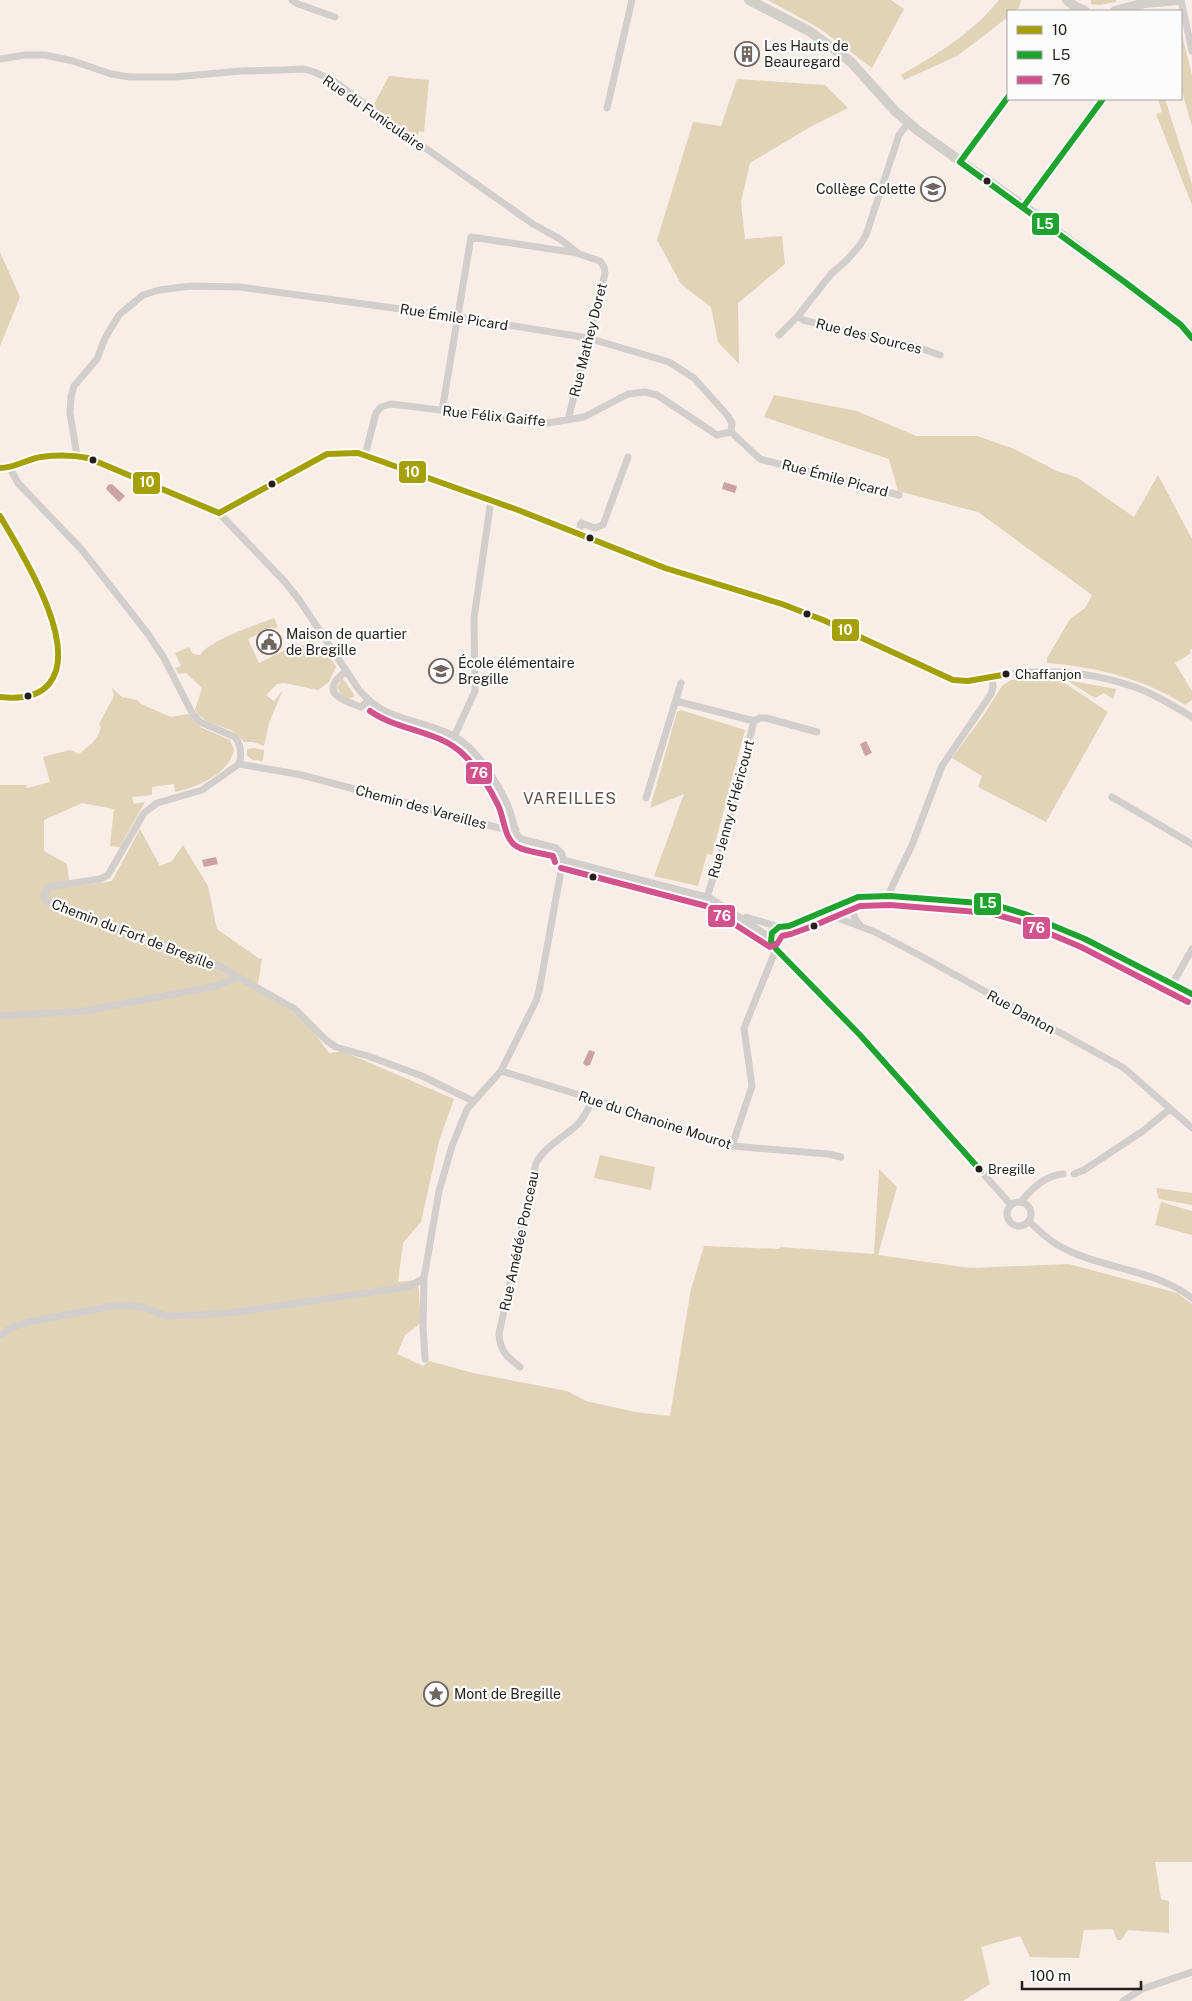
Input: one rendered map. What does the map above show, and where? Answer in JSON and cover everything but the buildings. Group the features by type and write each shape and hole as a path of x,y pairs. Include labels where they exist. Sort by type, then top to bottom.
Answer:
{"street":[{"path":"292,0 298,4 335,17"},
{"path":"607,108 632,0"},
{"path":"749,0 809,31 850,61 908,123 1024,206 1181,325 1192,338"},
{"path":"1119,10 1145,3 1180,0 1192,51"},
{"name":"Rue du Funiculaire","path":"0,59 25,55 45,55 72,61 111,74 130,77 174,77 235,71 304,69 314,72 334,81 416,142 579,254 600,261"},
{"path":"960,162 1007,98"},
{"path":"1024,206 1102,100"},
{"name":"Rue des Sources","path":"779,335 798,316 831,274 860,245 866,235 899,135 908,123"},
{"path":"442,411 459,317 470,237 579,254"},
{"name":"Rue Mathey Doret","path":"568,420 605,273 600,261"},
{"name":"Rue Émile Picard","path":"77,456 70,405 74,386 96,359 105,338 119,315 143,295 158,290 191,286 240,287 459,317 588,338 669,362 694,378 728,416 732,423 731,432 760,459 899,495"},
{"name":"Rue des Sources","path":"798,316 803,320 849,334 895,344 911,345 940,355"},
{"name":"Rue Félix Gaiffe","path":"365,456 376,413 381,407 391,404 548,423 584,417 628,394 644,392 657,396 717,435 731,432"},
{"path":"219,513 326,454 358,453 491,500 665,568 791,607 953,680 968,681 1008,674 1055,671 1099,677 1121,682 1147,692 1192,717"},
{"path":"0,468 10,468 40,457 77,456 88,458 219,513 285,582 300,601 346,672 369,700 383,710 454,737 472,749 508,805 516,830"},
{"path":"578,534 581,523 595,528 602,525 628,457"},
{"path":"10,468 18,483 82,550 148,634 164,658 192,713 200,722 236,737 240,748 241,757 239,764"},
{"path":"454,737 475,691 474,618 491,500"},
{"path":"0,516 23,555 46,606 59,649 59,665 52,681 40,692 9,699 0,697"},
{"path":"346,672 334,684 333,690 339,699 361,707 369,700"},
{"path":"890,896 890,891 912,845 942,766 991,694 994,687 992,677"},
{"path":"646,798 681,683"},
{"name":"Rue Jenny d'Héricourt","path":"676,701 754,721 766,718 817,732"},
{"name":"Rue Jenny d'Héricourt","path":"707,897 722,850 754,721"},
{"name":"Chemin des Vareilles","path":"239,764 302,775 499,828 516,830 521,839 560,850 563,860 707,897 772,935"},
{"name":"Chemin du Fort de Bregille","path":"238,977 219,966 50,904 46,901 44,894 48,887 104,878 111,872 144,813 150,806 202,790 239,764"},
{"path":"1112,798 1192,844"},
{"path":"425,1359 423,1327 424,1278 444,1174 452,1146 468,1109 473,1101 484,1092 501,1072 539,992 563,860"},
{"path":"1011,1205 860,1035 776,949 772,935 779,926 796,923 858,897 890,896 998,905 1085,939 1192,994"},
{"path":"858,897 853,911 854,917 862,927"},
{"name":"Rue Danton","path":"826,910 830,915 862,927 919,955 1124,1068 1192,1128"},
{"name":"Chemin des Vareilles","path":"732,911 754,920 779,926"},
{"path":"732,1146 752,1086 744,1028 776,949"},
{"path":"1172,983 1192,949"},
{"path":"238,977 295,1009 327,1041 336,1047 422,1076 473,1101"},
{"name":"Chemin du Fort de Bregille","path":"0,1016 85,1011 216,986 238,977"},
{"name":"Rue du Chanoine Mourot","path":"501,1072 593,1099 732,1146 828,1154 841,1157"},
{"name":"Rue Amédée Ponceau","path":"520,1367 504,1353 500,1344 499,1334 536,1163 548,1147 580,1121 593,1099"},
{"path":"1074,1174 1084,1170 1142,1131 1170,1109"},
{"path":"1020,1202 1030,1208 1032,1216 1029,1222 1020,1226 1010,1222 1007,1214 1011,1205 1020,1202 1051,1175 1062,1174"},
{"path":"1029,1222 1056,1244 1070,1251 1147,1275 1192,1298"},
{"path":"0,1335 20,1324 119,1305 142,1307 166,1316 230,1313 408,1287 424,1278"},
{"path":"1123,2001 1142,1989 1192,1972"}],"shaded area":[{"path":"768,0 891,0 904,9 872,68 819,28"},
{"path":"999,0 1021,0 1019,8 1007,10 1007,18 957,56 904,80 901,75 954,42 989,12"},
{"path":"1091,0 1116,0 1116,2 1100,5 1091,4"},
{"path":"1182,35 1192,75 1192,126 1182,91"},
{"path":"389,76 429,80 424,132 419,131 418,135 405,130 373,106"},
{"path":"737,79 825,85 848,108 810,127 750,163 741,202 745,239 782,236 785,264 738,303 739,364 718,342 711,307 681,284 657,240 693,122 721,126"},
{"path":"1158,100 1165,100 1192,184 1192,205 1156,114 1162,112"},
{"path":"0,252 20,297 0,346"},
{"path":"774,395 857,411 916,436 977,436 1014,449 1057,471 1078,478 1134,517 1158,475 1192,539 1192,649 1189,651 1191,653 1175,663 1192,691 1192,700 1185,705 1153,688 1119,675 1083,667 1047,663 1047,658 1070,619 1085,608 1092,595 978,512 898,491 889,459 764,417"},
{"path":"724,482 737,486 735,493 722,489"},
{"path":"112,484 125,496 119,502 106,489 108,485"},
{"path":"274,618 278,627 274,629 272,627 248,639 259,663 285,650 292,643 305,646 311,638 324,659 329,656 336,667 329,682 318,690 284,683 277,684 266,695 274,701 283,690 269,723 264,746 253,742 244,742 234,732 207,721 199,715 195,710 202,688 186,673 179,674 175,668 181,666 175,653 189,647 193,654 200,655 205,649 223,639"},
{"path":"1057,678 1108,712 1046,822 978,787 982,776 952,758 983,716 1002,686 1011,680"},
{"path":"342,679 355,696 352,698 344,697 340,693 337,687"},
{"path":"1066,680 1116,689 1113,699 1104,693 1095,698"},
{"path":"112,688 122,697 137,700 141,704 171,717 188,714 200,727 230,740 234,750 231,759 225,766 210,779 202,783 175,792 174,784 152,787 152,795 132,797 134,804 145,802 120,847 110,846 114,809 82,803 44,820 44,851 67,864 70,887 112,881 140,829 160,866 172,861 183,845 208,886 217,929 262,959 258,984 243,979 286,1006 312,1029 329,1053 342,1051 454,1099 439,1141 421,1222 403,1243 398,1282 418,1280 421,1323 405,1335 397,1354 423,1366 429,1361 473,1373 567,1391 586,1401 635,1412 670,1416 691,1289 704,1246 779,1249 780,1247 874,1254 879,1169 897,1187 878,1255 970,1268 1069,1264 1177,1293 1192,1304 1192,1862 1155,1862 1161,1899 1169,1901 1169,1933 1128,1930 1121,1940 1117,1940 1113,1929 1084,1930 1079,1958 1030,1957 1020,1936 981,1947 990,1984 963,2001 0,2001 0,785 26,785 27,788 50,782 43,757 70,750 79,754 93,742 100,732 101,727 99,724 114,696"},
{"path":"681,710 745,730 712,855 707,854 698,886 654,876 684,794 650,808 677,712"},
{"path":"866,741 872,753 865,756 860,744"},
{"path":"247,749 264,750 263,761 253,760 247,756"},
{"path":"216,857 218,864 204,867 202,860"},
{"path":"589,1050 595,1052 590,1065 586,1066 583,1063"},
{"path":"600,1155 655,1167 651,1190 594,1178"},
{"path":"1156,1188 1192,1193 1192,1205 1159,1199"},
{"path":"1161,1202 1192,1211 1192,1235 1155,1225"}],"transit line":[{"name":"L5","path":"1007,98 960,162 1126,283 1181,325 1192,338"},
{"name":"L5","path":"1024,206 1102,100"},
{"name":"10","path":"219,513 327,454 358,453 518,510 665,568 782,604 823,620 953,680 968,681 1008,674"},
{"name":"10","path":"0,468 11,467 47,456 88,458 219,513"},
{"name":"10","path":"0,516 21,552 44,599 53,624 58,647 57,667 49,684 44,689 33,695 13,698 0,697"},
{"name":"76","path":"370,711 393,723 442,740 463,754 491,791 512,842 524,850 553,856 555,862"},
{"name":"76","path":"561,868 706,906 770,947 777,944 782,936 813,926 860,906 890,905 990,913 1022,922 1081,947 1188,1002"},
{"name":"L5","path":"772,933 779,927 789,926 858,897 890,896 992,904 1025,914 1085,939 1192,994"},
{"name":"L5","path":"772,933 771,941 776,949 860,1035 981,1171"}],"place":[{"name":"Les Hauts de Beauregard","path":"747,54"},
{"name":"Collège Colette","path":"933,189"},
{"name":"Maison de quartier de Bregille","path":"269,642"},
{"name":"École élémentaire Bregille","path":"441,671"},
{"name":"Chaffanjon","path":"1006,674"},
{"name":"Bregille","path":"979,1169"},
{"name":"Mont de Bregille","path":"436,1694"}],"district":[{"name":"VAREILLES","path":"570,798"}]}
